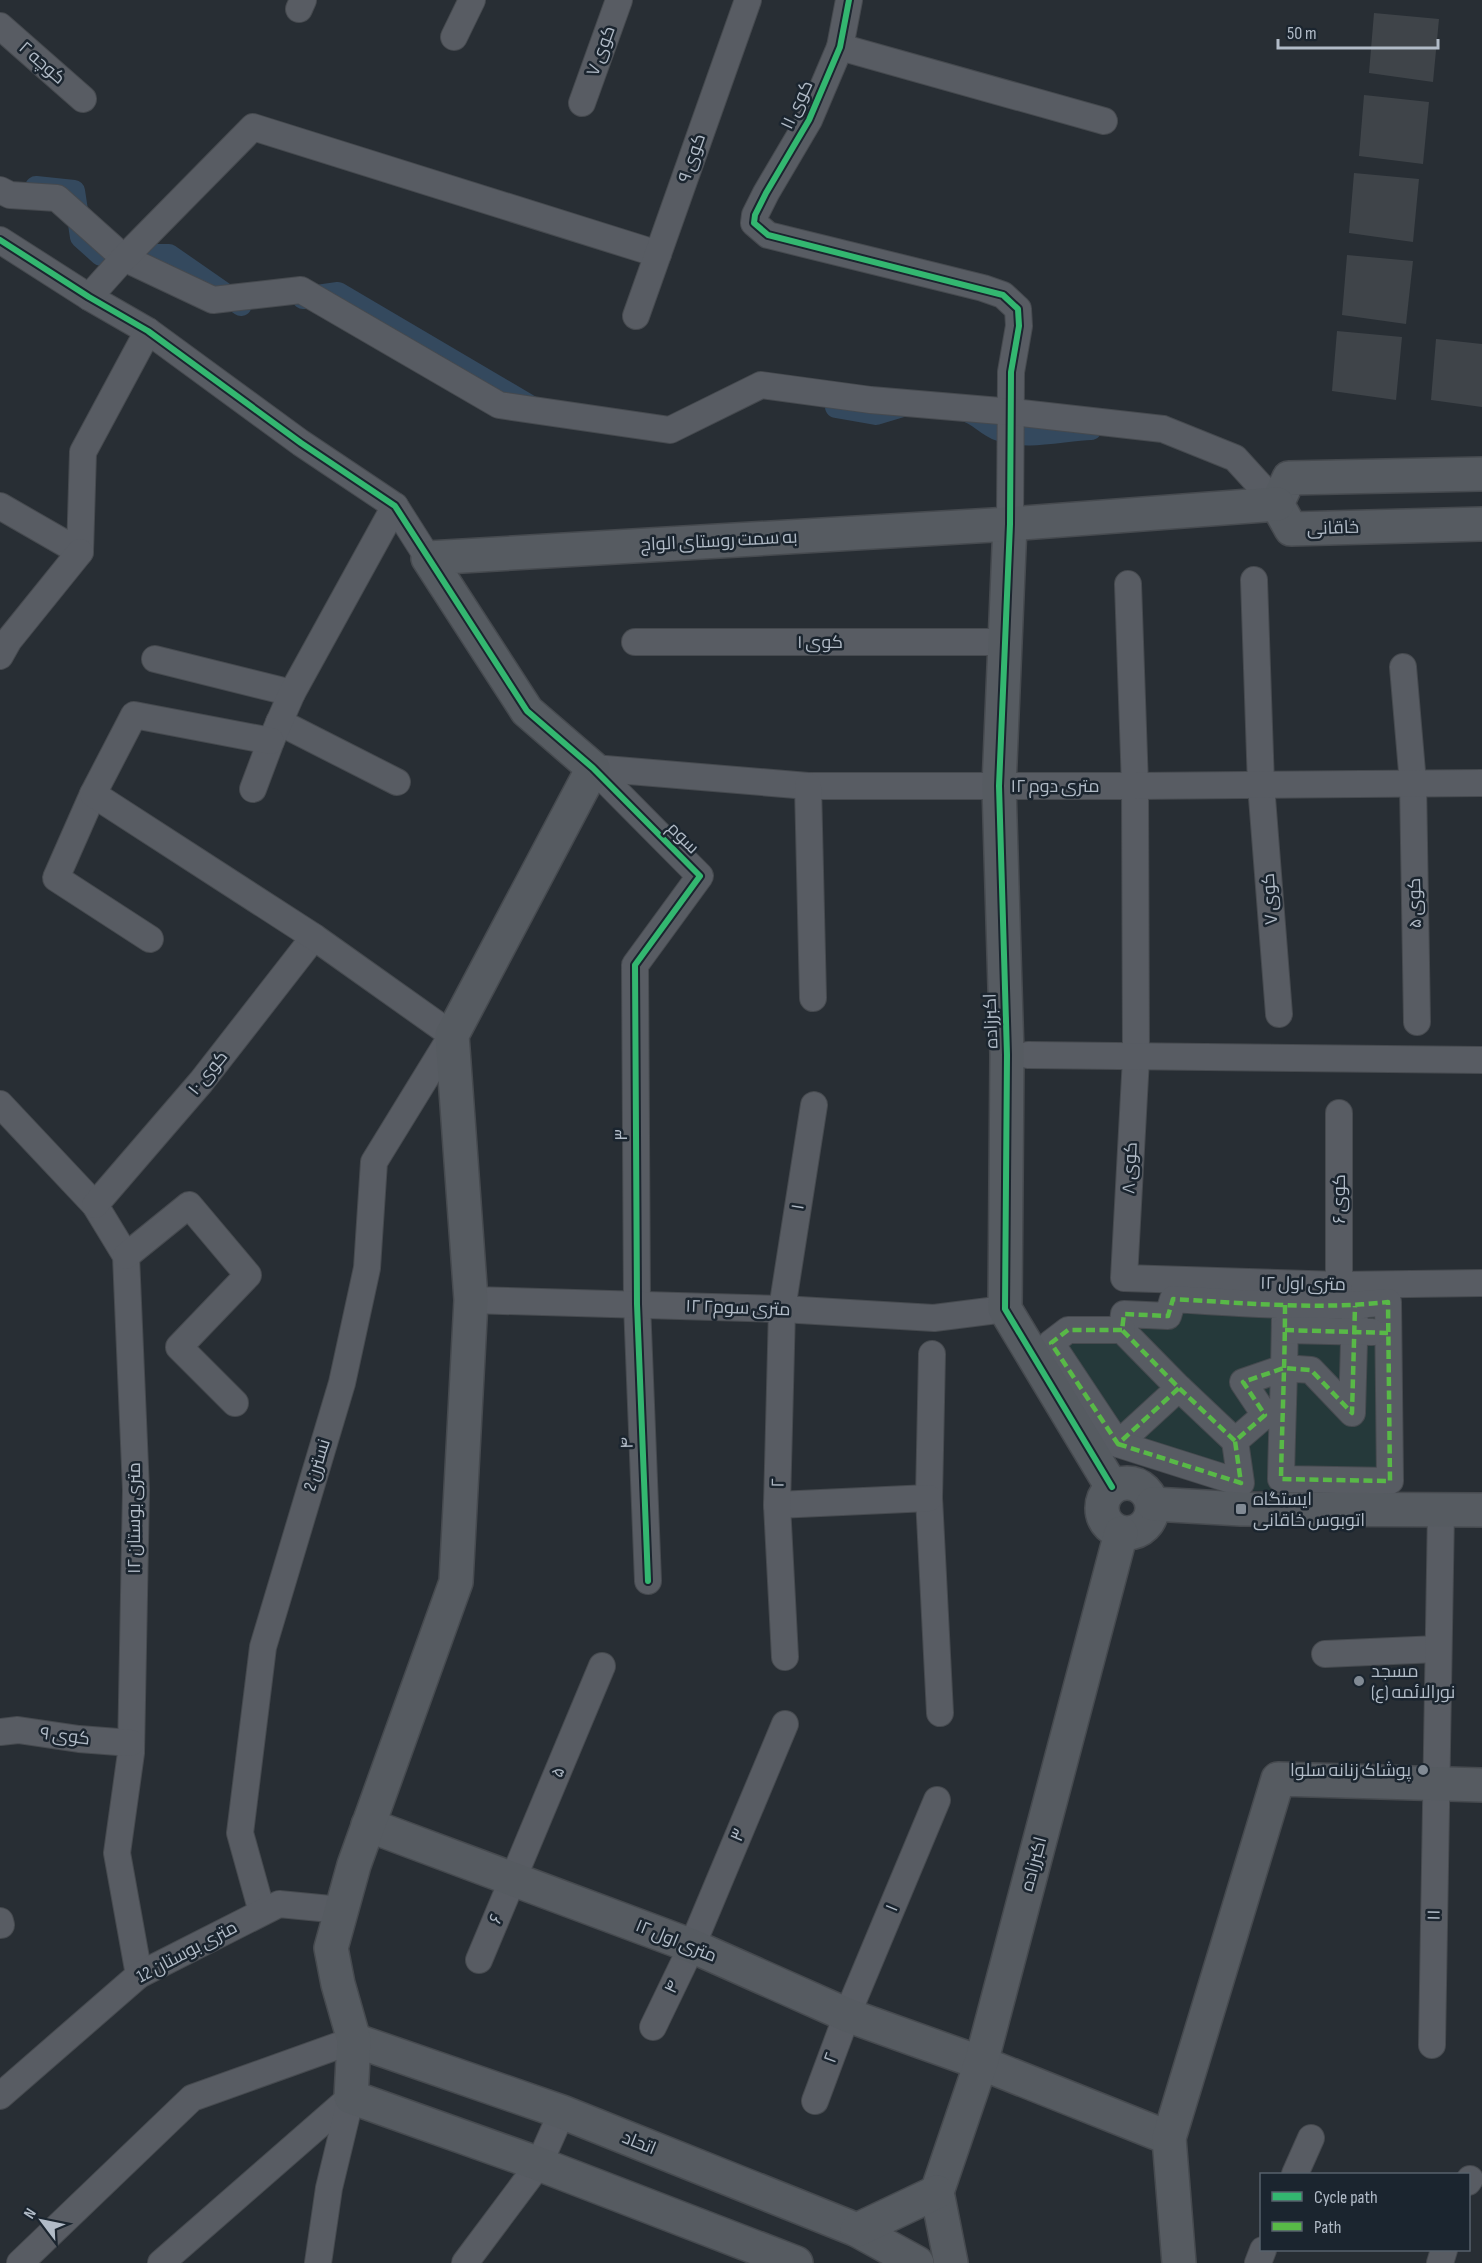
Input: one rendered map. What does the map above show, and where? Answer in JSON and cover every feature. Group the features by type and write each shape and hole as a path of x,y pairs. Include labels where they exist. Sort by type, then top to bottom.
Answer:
{"street":[{"path":"454,37 472,0"},
{"name":"کوی ۷","path":"582,103 619,0"},
{"name":"کوی ۹","path":"636,316 748,0"},
{"name":"کوی ۱۱","path":"849,0 840,47 808,120 755,215 754,223 768,235 1003,295 1017,309 1019,326 1011,372 1012,412"},
{"name":"کوچه ۲","path":"0,26 83,99"},
{"path":"840,47 1104,121"},
{"path":"89,297 124,258 253,127 658,254"},
{"path":"0,190 10,195 57,198 124,258 213,300 301,290 499,405 670,430 760,385 871,400 1012,412 1163,429 1235,458 1277,504 1289,478 1482,474"},
{"path":"0,240 89,297 148,331 301,443 395,506 527,711 593,768 452,1035 471,1300 456,1582 368,1825 331,1948 338,1984 354,2040 351,2097 329,2188 318,2263"},
{"path":"0,656 9,640 80,552 83,452 148,331"},
{"path":"1010,524 1012,412"},
{"name":"خاقانی","path":"1277,504 1291,529 1482,524"},
{"name":"به سمت روستای الواج","path":"429,558 1010,524 1277,504"},
{"path":"0,506 80,552"},
{"path":"253,789 292,693 395,506"},
{"name":"اکبرزاده","path":"1005,1309 1007,1055 999,786 1010,524"},
{"name":"کوی ۷","path":"1254,580 1261,785 1279,1014"},
{"name":"کوی ۸","path":"1124,1278 1136,1058 1136,786 1128,584"},
{"name":"کوی ۱","path":"635,642 1005,642"},
{"path":"155,659 292,693"},
{"name":"کوی ۵","path":"1403,667 1413,783 1417,1022"},
{"path":"150,939 56,878 93,794 134,716 275,731 397,782"},
{"name":"۱۲ متری دوم","path":"593,768 808,786 1482,783"},
{"name":"سوم","path":"593,768 700,876 635,965"},
{"path":"808,786 813,998"},
{"path":"93,794 314,937 452,1035"},
{"name":"کوی ۱۰","path":"95,1205 201,1082 314,937"},
{"name":"۳","path":"635,965 637,1304"},
{"name":"نسترن 2","path":"262,1912 240,1833 263,1647 342,1383 367,1268 374,1162 452,1035"},
{"path":"1028,1055 1136,1058 1482,1060"},
{"name":"۱۲ متری بوستان","path":"0,1104 95,1205 126,1256 136,1490 131,1743 117,1852 139,1975"},
{"name":"۱","path":"782,1309 814,1105"},
{"name":"کوی ۶","path":"1339,1113 1339,1285"},
{"path":"126,1256 189,1205 248,1275 179,1347 235,1403"},
{"name":"۱۲ متری اول","path":"1124,1278 1339,1285 1482,1283"},
{"path":"1122,1330 1124,1314 1168,1316 1173,1299 1355,1332 1388,1333"},
{"name":"۱۲ متری سوم۲","path":"471,1300 782,1309 934,1318 1005,1309"},
{"path":"1388,1302 1390,1481 1281,1479 1285,1318 1388,1302"},
{"name":"۴","path":"637,1304 648,1581"},
{"path":"1235,1441 1265,1415 1244,1382 1284,1368 1311,1370 1352,1413 1355,1306"},
{"name":"۲","path":"782,1309 777,1505 785,1657"},
{"path":"1005,1309 1112,1487"},
{"path":"1068,1330 1122,1330 1179,1388 1235,1441 1241,1483 1119,1444 1051,1343 1068,1330"},
{"path":"932,1354 929,1498 940,1713"},
{"path":"1119,1444 1179,1388"},
{"path":"1129,1482 1145,1489 1153,1504 1152,1513 1144,1527 1137,1532 1121,1533 1107,1524 1102,1510 1106,1493 1112,1487 1129,1482"},
{"path":"777,1505 929,1498"},
{"path":"1153,1504 1241,1509 1482,1510"},
{"name":"۱۱","path":"1432,2045 1441,1510"},
{"name":"اکبرزاده","path":"937,2192 981,2063 1121,1533"},
{"path":"1325,1654 1438,1649"},
{"name":"۵","path":"514,1879 602,1666"},
{"name":"۳","path":"692,1946 785,1724"},
{"name":"کوی ۹","path":"0,1732 18,1730 79,1739 131,1743"},
{"path":"1179,2263 1169,2138 1278,1779 1482,1785"},
{"name":"۱","path":"847,2015 937,1800"},
{"name":"۱۲ متری اول","path":"368,1825 692,1946 847,2015 981,2063 1169,2138"},
{"name":"۶","path":"478,1960 514,1879"},
{"name":"12 متری بوستان","path":"2,2089 139,1975 279,1904 341,1910"},
{"name":"۴","path":"653,2027 692,1946"},
{"name":"۲","path":"815,2101 847,2015"},
{"path":"20,2263 192,2098 354,2040"},
{"name":"اتحاد","path":"354,2040 562,2112 857,2230 918,2263"},
{"path":"351,2097 539,2164 796,2263"},
{"path":"161,2263 351,2097"},
{"path":"465,2263 539,2164 562,2112"},
{"path":"1296,2173 1311,2138"},
{"path":"857,2230 937,2192 951,2263"}],"green space":[{"path":"1394,1295 1396,1489 1239,1491 1111,1450 1042,1341 1116,1323 1120,1308"}],"building":[{"path":"1374,13 1439,19 1433,82 1369,73"},
{"path":"1364,95 1429,102 1423,164 1359,156"},
{"path":"1354,173 1419,179 1413,242 1349,233"},
{"path":"1347,255 1413,261 1406,324 1342,315"},
{"path":"1337,331 1402,337 1396,400 1332,391"},
{"path":"1436,339 1482,344 1482,407 1431,400"}],"waterway":[{"path":"36,187 74,191 81,237 101,255 169,255 241,305"},
{"path":"303,298 338,293 535,409"},
{"path":"836,407 876,414 906,405"},
{"path":"963,410 994,428 1010,433 1033,434 1091,429"}],"marked path":[{"path":"1285,1305 1285,1327 1285,1348 1284,1370 1281,1457 1281,1479 1390,1481 1388,1302 1308,1306 1173,1299 1168,1316 1124,1314 1122,1330 1235,1441 1265,1415 1243,1382 1284,1368 1311,1370 1352,1413 1355,1306"},
{"path":"1122,1330 1068,1330 1051,1343 1118,1444 1179,1388"},
{"path":"1285,1330 1388,1333"},
{"path":"1118,1444 1241,1483 1235,1441"}],"cycle path":[{"path":"849,0 840,47 809,120 766,193 755,215 754,223 768,235 1003,295 1018,309 1019,326 1011,372 1010,524 999,786 1007,1055 1005,1309 1112,1487"},
{"path":"0,240 89,297 148,331 301,443 395,506 527,711 593,768 700,876 635,965 637,1304 648,1581"}],"place":[{"name":"ایستگاه اتوبوس خاقانی","path":"1241,1509"},
{"name":"مسجد نورالائمه (ع)","path":"1359,1681"},
{"name":"پوشاک زنانه سلوا","path":"1423,1770"}]}
